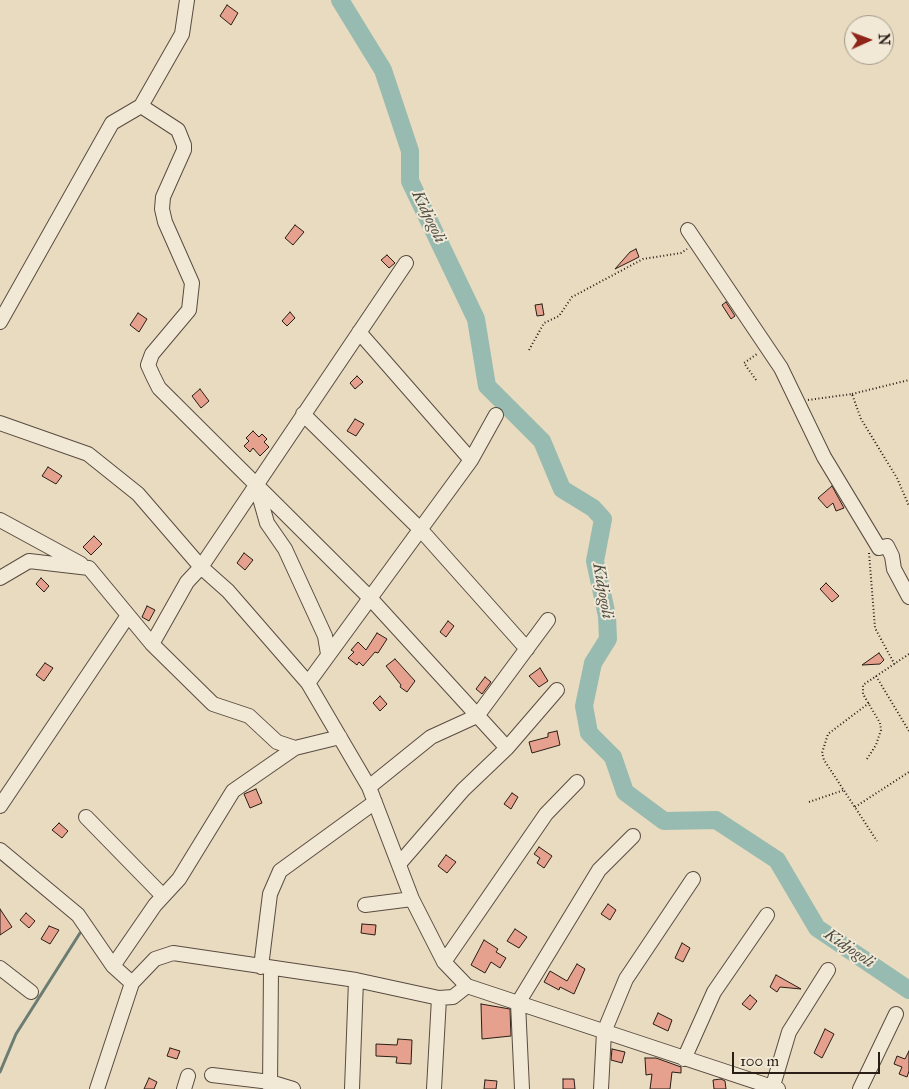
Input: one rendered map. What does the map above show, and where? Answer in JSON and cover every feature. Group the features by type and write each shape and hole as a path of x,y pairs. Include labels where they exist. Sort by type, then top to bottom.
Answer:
{"street":[{"path":"0,322 112,123 141,106 182,34 187,0"},
{"path":"141,106 178,130 184,145 184,150 162,197 162,209 164,222 192,283 189,310 152,354 148,365 159,388 370,598 507,748"},
{"path":"688,230 768,346 798,402 824,457 879,548 887,546 892,556 894,569 909,597"},
{"path":"152,644 187,582 201,567 406,262"},
{"path":"359,332 471,460"},
{"path":"303,414 421,530 527,649"},
{"path":"308,683 471,460 496,415"},
{"path":"0,423 88,454 138,494 201,567 228,591 308,683 369,786 412,899 444,962 467,986 774,1088 789,1032 828,970"},
{"path":"256,484 267,523 289,558 325,636 328,654"},
{"path":"0,520 89,568 152,644 214,704 249,716 277,742 295,748"},
{"path":"0,578 29,561 89,568"},
{"path":"0,806 127,616"},
{"path":"369,786 431,737 477,716 548,620"},
{"path":"399,864 463,790 507,748 556,690"},
{"path":"114,966 178,879 233,791 295,748 340,737"},
{"path":"444,962 546,814 577,782"},
{"path":"270,1086 266,967 270,894 280,871 375,802"},
{"path":"86,817 164,896"},
{"path":"522,1089 518,1003 599,870 632,836"},
{"path":"0,850 78,915 114,966 132,983"},
{"path":"602,1089 604,1032 626,979 693,880"},
{"path":"365,904 412,899"},
{"path":"684,1059 714,992 767,915"},
{"path":"97,1089 132,983 155,959 173,952 356,980 439,998 453,997 467,986"},
{"path":"0,968 32,992"},
{"path":"352,1089 356,980"},
{"path":"434,1089 439,998"},
{"path":"860,1089 896,1014"},
{"path":"212,1076 293,1089"}],"path":[{"path":"529,350 544,323 559,316 572,297 643,259 681,253 697,242"},
{"path":"756,380 744,362 768,346"},
{"path":"798,402 852,394 909,380"},
{"path":"852,394 861,420 897,478 909,506"},
{"path":"879,548 869,552 875,628 895,664"},
{"path":"867,759 876,745 881,730 880,723 862,689 865,683 909,654"},
{"path":"876,676 909,731"},
{"path":"869,703 828,734 822,747 824,760 877,840"},
{"path":"855,807 909,772"},
{"path":"809,802 844,790"}],"building":[{"path":"227,5 238,13 231,25 220,16"},
{"path":"295,225 304,232 293,245 285,238"},
{"path":"636,249 639,257 615,269 630,252"},
{"path":"387,255 395,263 389,268 381,260"},
{"path":"726,302 735,316 731,319 722,305"},
{"path":"542,304 544,315 537,316 535,305"},
{"path":"290,312 295,318 287,326 282,321"},
{"path":"138,313 147,319 139,332 130,325"},
{"path":"357,376 363,382 355,389 350,383"},
{"path":"200,389 209,401 201,408 192,396"},
{"path":"355,419 364,424 356,436 347,431"},
{"path":"253,431 259,437 262,434 267,439 264,442 269,447 260,456 253,448 250,452 244,446 249,441 246,438"},
{"path":"48,467 62,476 56,484 42,476"},
{"path":"832,486 844,508 836,511 833,503 827,508 818,498"},
{"path":"94,536 102,544 91,555 83,547"},
{"path":"244,553 253,560 245,570 237,563"},
{"path":"41,578 49,586 44,592 36,584"},
{"path":"826,583 839,596 832,602 820,589"},
{"path":"147,606 155,610 149,621 142,617"},
{"path":"448,621 454,626 446,637 440,632"},
{"path":"377,633 387,639 378,653 375,652 363,666 359,662 357,665 348,658 354,652 351,650 358,642 366,650"},
{"path":"879,653 884,660 880,664 862,665"},
{"path":"395,659 415,681 407,692 400,687 401,685 386,666"},
{"path":"45,663 53,668 44,681 36,675"},
{"path":"540,668 548,681 539,687 529,676"},
{"path":"485,677 491,682 482,694 476,689"},
{"path":"380,696 387,704 380,711 373,703"},
{"path":"557,731 560,745 532,753 529,742 548,737 548,733"},
{"path":"256,789 262,803 250,808 244,794"},
{"path":"512,793 518,797 511,809 504,804"},
{"path":"59,823 68,831 62,838 52,830"},
{"path":"539,847 552,856 544,868 537,863 540,858 534,854"},
{"path":"446,855 456,862 447,873 438,866"},
{"path":"608,904 616,910 610,920 601,914"},
{"path":"0,909 12,927 0,935"},
{"path":"26,913 35,921 29,928 20,920"},
{"path":"362,924 376,925 375,935 361,933"},
{"path":"49,926 59,930 50,944 41,939"},
{"path":"515,929 527,937 519,948 507,941"},
{"path":"484,940 498,949 496,952 506,958 500,968 491,962 485,973 471,965"},
{"path":"682,943 690,948 683,962 675,958"},
{"path":"577,964 585,969 574,994 560,987 559,990 544,982 550,971 567,981"},
{"path":"776,975 801,989 780,987 777,992 770,987"},
{"path":"750,995 757,1001 750,1010 742,1004"},
{"path":"481,1004 510,1009 511,1036 482,1039"},
{"path":"658,1013 672,1020 668,1031 653,1024"},
{"path":"825,1029 834,1034 822,1058 814,1053"},
{"path":"398,1039 412,1040 411,1064 396,1063 397,1057 376,1056 376,1044 397,1045"},
{"path":"170,1048 180,1051 177,1059 167,1056"},
{"path":"612,1049 625,1052 622,1063 611,1060"},
{"path":"909,1051 909,1071 907,1077 899,1074 902,1067 894,1064 897,1056 905,1059"},
{"path":"645,1058 656,1058 681,1067 681,1073 672,1072 670,1089 650,1089 652,1074 646,1075"},
{"path":"149,1078 157,1082 154,1089 144,1089"},
{"path":"563,1079 574,1079 575,1089 563,1089"},
{"path":"721,1079 725,1081 726,1089 714,1089 713,1080"},
{"path":"485,1080 497,1081 496,1089 484,1089"}],"waterway":[{"name":"Kidjogoli","path":"340,0 383,70 410,151 410,181 476,319 487,386 542,441 562,489 593,508 603,519 595,561 607,616 608,639 593,663 584,706 589,733 613,757 625,792 664,821 716,820 777,860 817,928 909,990"},
{"path":"0,1072 16,1034 80,933"}]}
